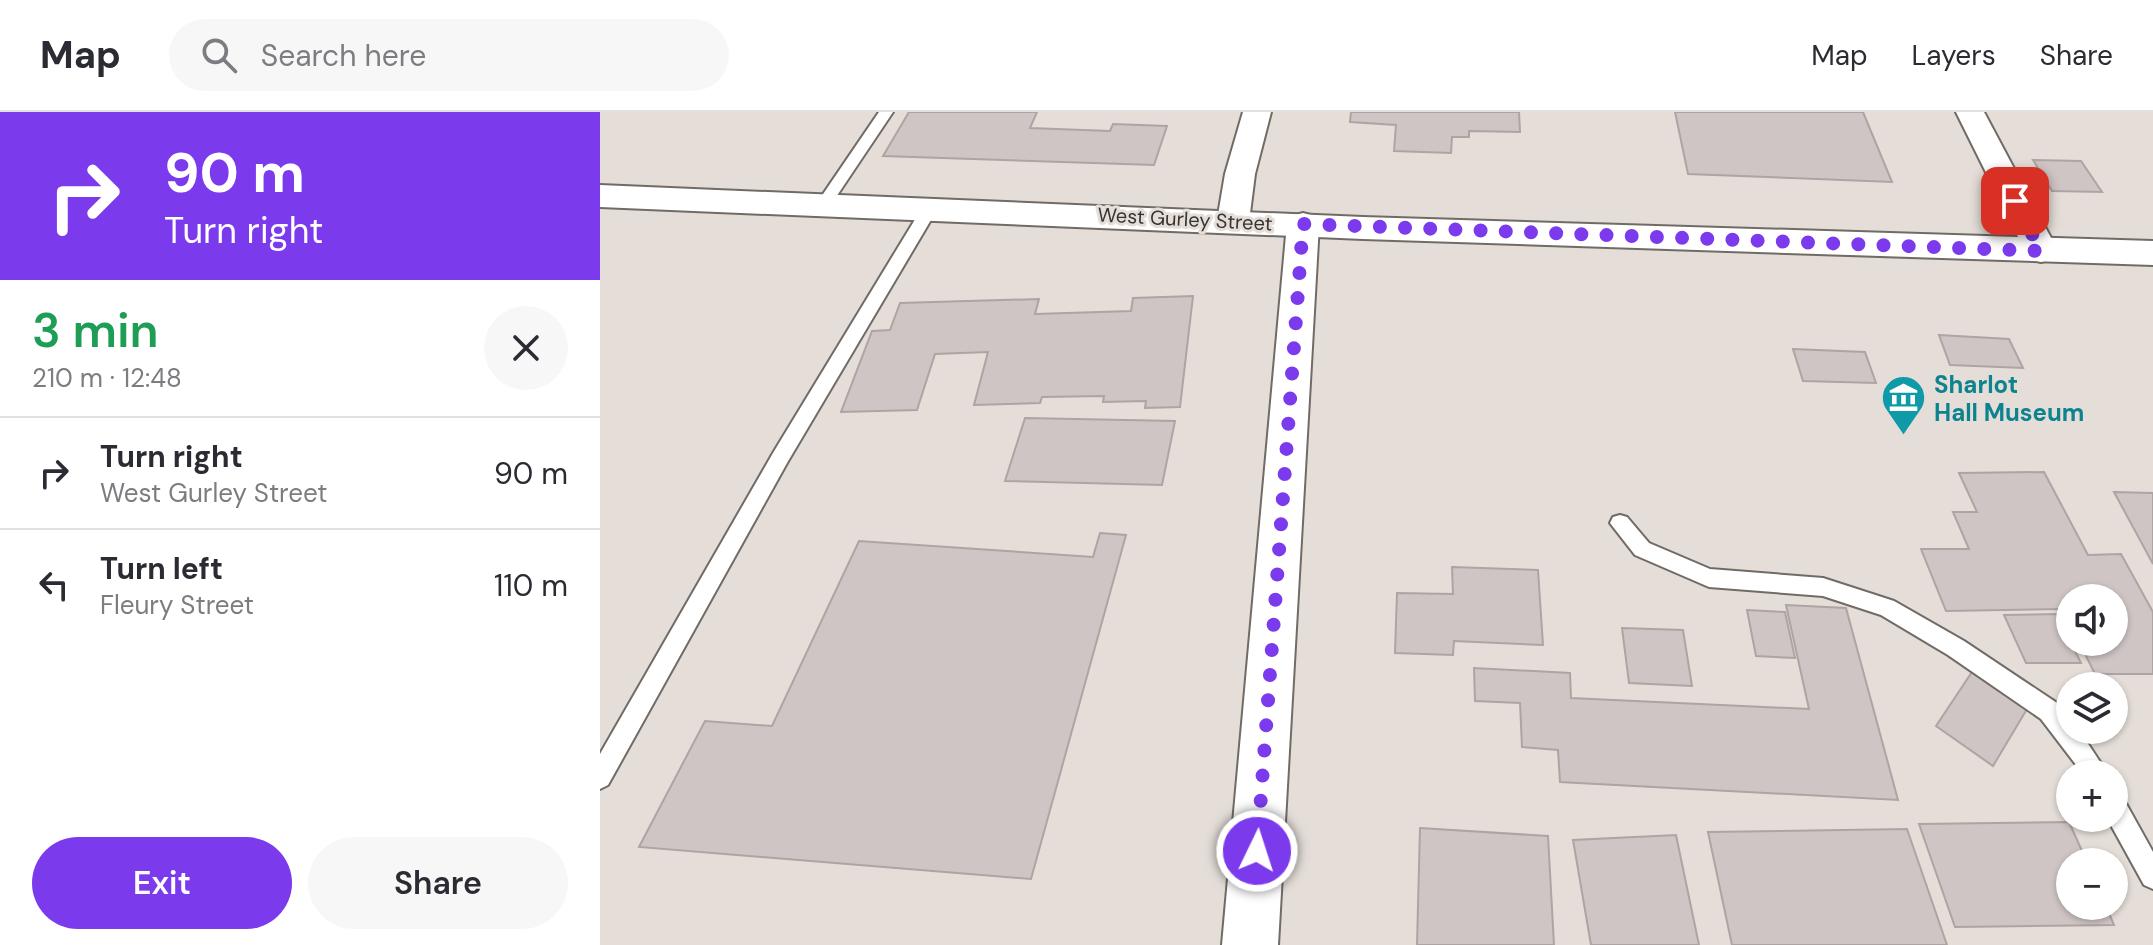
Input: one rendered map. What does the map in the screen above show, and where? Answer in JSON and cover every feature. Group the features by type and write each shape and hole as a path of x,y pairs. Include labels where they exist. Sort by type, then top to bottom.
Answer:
{"main road":[{"name":"West Gurley Street","path":"600,196 2153,253"}],"street":[{"path":"1233,221 1240,174 1257,112"},
{"path":"1970,112 2041,251"},
{"path":"1250,945 1303,224"}],"lane":[{"path":"825,203 886,112"},
{"path":"600,777 780,458 930,208"},
{"path":"1620,523 1642,549 1709,578 1823,587 1887,608 1956,648 2049,711 2088,760"},
{"path":"2128,832 2153,876"}],"building":[{"path":"909,112 1037,112 1030,128 1110,131 1113,124 1167,126 1154,165 883,156"},
{"path":"1351,112 1519,112 1520,132 1469,131 1469,137 1452,137 1451,153 1394,151 1396,125 1350,122"},
{"path":"1675,112 1863,112 1892,182 1688,174"},
{"path":"2033,160 2081,161 2102,192 2052,191"},
{"path":"1193,296 1180,407 1145,408 1146,401 1103,402 1104,396 1042,397 1040,403 974,405 988,352 935,354 917,410 841,412 872,331 890,330 900,303 1039,299 1035,314 1131,311 1133,298"},
{"path":"1939,335 2009,339 2023,368 1950,365"},
{"path":"1793,349 1865,352 1876,383 1803,381"},
{"path":"1025,418 1175,421 1162,485 1005,481"},
{"path":"2044,472 2088,555 2121,554 2153,612 2153,674 2094,672 2086,656 2128,656 2128,584 2056,584 2056,609 1946,611 1921,549 1969,549 1953,512 1977,512 1959,473"},
{"path":"2114,492 2153,493 2153,564"},
{"path":"1100,533 1126,535 1031,879 639,847 705,721 772,726 859,541 1093,557"},
{"path":"1452,567 1538,570 1543,645 1454,641 1453,655 1395,653 1397,593 1453,594"},
{"path":"1786,605 1846,608 1898,800 1560,782 1558,750 1522,747 1520,703 1475,701 1474,668 1570,673 1571,698 1809,709"},
{"path":"1747,610 1785,612 1795,658 1756,656"},
{"path":"2056,614 2056,656 2078,656 2081,663 2026,663 2004,615"},
{"path":"1622,628 1683,630 1692,686 1629,683"},
{"path":"1972,672 2027,709 1993,766 1936,726"},
{"path":"2056,822 2056,832 2074,832 2081,848 2056,848 2056,920 2112,920 2114,925 1955,927 1919,824"},
{"path":"1420,828 1548,836 1554,945 1417,945"},
{"path":"1907,829 1947,945 1732,945 1708,832"},
{"path":"1676,835 1699,945 1591,945 1573,840"}],"place":[{"name":"Sharlot Hall Museum","path":"1903,437"}],"route":[{"path":"1257,851 1303,224 2041,251 2015,201"}]}
